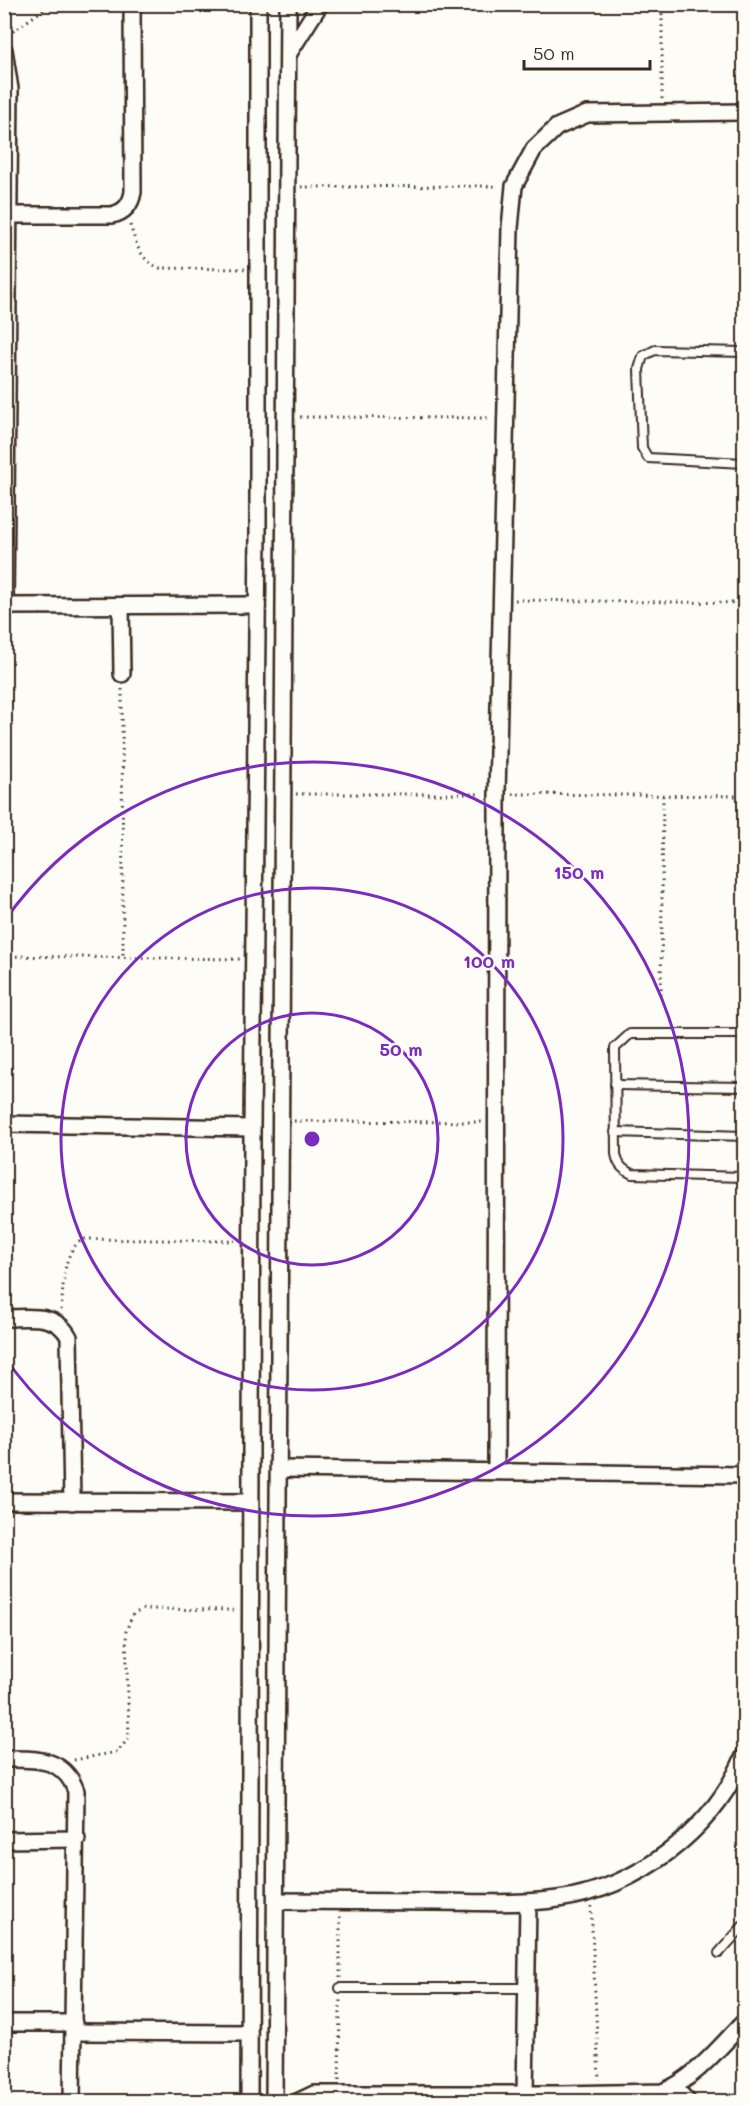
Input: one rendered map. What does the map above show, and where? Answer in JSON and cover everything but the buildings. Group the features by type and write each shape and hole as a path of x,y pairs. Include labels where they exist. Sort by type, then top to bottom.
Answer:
{"street":[{"path":"9,215 112,215 124,210 133,192 132,4"},
{"path":"249,2102 252,1128 258,532 258,4"},
{"path":"274,2102 288,4"},
{"path":"288,55 320,4"},
{"path":"4,50 10,89 5,606 257,605"},
{"path":"496,1471 497,794 510,228 514,186 534,149 557,127 587,114 744,112"},
{"path":"258,532 284,531"},
{"path":"121,606 122,674"},
{"path":"257,684 283,685"},
{"path":"253,1023 280,1023"},
{"path":"4,1124 252,1128"},
{"path":"252,1209 280,1209"},
{"path":"4,1318 44,1318 65,1329 70,1345 72,1502"},
{"path":"251,1374 280,1375"},
{"path":"279,1469 744,1475"},
{"path":"4,1502 251,1502"},
{"path":"251,1575 279,1576"},
{"path":"276,1901 528,1902 591,1892 632,1875 678,1844 702,1821 723,1794 744,1756"},
{"path":"4,1759 44,1760 55,1764 72,1780 76,1791 72,2102"},
{"path":"250,1793 277,1794"},
{"path":"4,1840 76,1839"},
{"path":"525,2094 528,1902"},
{"path":"250,1973 275,1973"},
{"path":"297,2102 314,2094 525,2094 561,2098 600,2093 662,2092 674,2088 744,2022"},
{"path":"4,2023 249,2033"},
{"path":"674,2088 688,2102"}],"lane":[{"path":"744,352 655,350 643,356 639,369 642,448 648,458 744,463"},
{"path":"744,1034 630,1034 615,1048 615,1132 618,1163 632,1174 744,1177"},
{"path":"615,1085 744,1087"},
{"path":"615,1132 744,1136"},
{"path":"719,1953 744,1925"},
{"path":"340,1988 527,1988"}],"path":[{"path":"4,38 51,4"},
{"path":"662,4 662,113"},
{"path":"287,187 514,186"},
{"path":"124,210 140,254 152,265 160,268 258,270"},
{"path":"286,417 505,418"},
{"path":"501,600 744,603"},
{"path":"122,674 123,957"},
{"path":"661,995 663,796"},
{"path":"4,956 254,959"},
{"path":"280,1120 497,1122"},
{"path":"59,1324 69,1252 84,1239 252,1241"},
{"path":"55,1764 117,1752 126,1744 129,1732 126,1630 133,1614 144,1609 251,1610"},
{"path":"591,1892 600,2093"}]}
